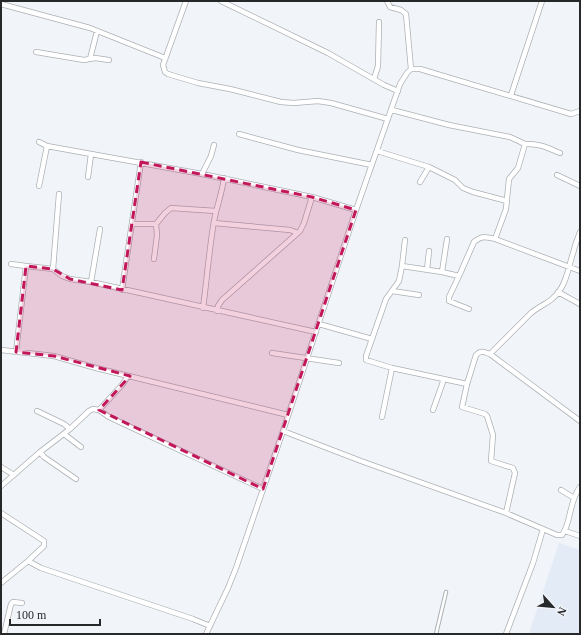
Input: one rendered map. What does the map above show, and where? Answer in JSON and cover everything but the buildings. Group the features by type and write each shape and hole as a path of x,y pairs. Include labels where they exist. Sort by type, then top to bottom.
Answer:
{"street":[{"path":"186,1 163,65 165,72 178,78 281,102 331,103 388,119"},
{"path":"221,1 328,53 398,91"},
{"path":"206,634 228,588 283,431 356,210 388,119 403,79 411,69 406,14 401,10 390,7 387,1"},
{"path":"511,95 542,1"},
{"path":"1,4 97,31 166,58"},
{"path":"374,79 378,66 379,22"},
{"path":"90,59 97,31"},
{"path":"36,52 84,60 95,58 109,60"},
{"path":"411,69 420,69 571,114 580,111"},
{"path":"392,110 510,137 525,144 542,145 560,153"},
{"path":"239,134 298,150 372,165"},
{"path":"39,142 47,146 224,178 312,197 356,210"},
{"path":"495,239 507,201 507,187 509,179 518,168 525,144"},
{"path":"202,174 211,156 214,145"},
{"path":"39,186 47,146"},
{"path":"377,151 429,167 447,175 463,188 473,192 507,201"},
{"path":"88,177 91,154"},
{"path":"122,290 141,162"},
{"path":"420,182 429,167"},
{"path":"557,175 580,186"},
{"path":"203,308 214,223 223,189 224,178"},
{"path":"52,269 59,194"},
{"path":"217,311 222,300 298,233 304,223 312,197"},
{"path":"154,259 157,235 156,224 171,208 216,211"},
{"path":"214,223 290,230 298,233"},
{"path":"132,224 156,224"},
{"path":"90,282 100,229"},
{"path":"490,354 536,308 549,302 558,292 570,267 573,251 580,232"},
{"path":"469,308 449,301 474,242 479,238 484,237 495,239 580,271"},
{"path":"404,240 399,281 386,299 366,356 366,360 392,368 466,384"},
{"path":"442,272 447,240"},
{"path":"427,270 429,251"},
{"path":"11,264 52,269 62,276 70,279 90,282 316,332"},
{"path":"16,352 26,266"},
{"path":"402,266 459,276"},
{"path":"392,291 419,295"},
{"path":"558,292 580,304"},
{"path":"319,324 372,339"},
{"path":"1,350 54,356 128,376 288,415"},
{"path":"506,514 515,470 491,461 493,436 487,416 485,414 464,409 462,407 466,384 476,355 483,351 490,354 580,420"},
{"path":"272,353 339,363"},
{"path":"382,417 392,368"},
{"path":"99,410 122,385 128,376"},
{"path":"433,410 444,379"},
{"path":"1,486 93,409 99,410 109,417 263,489"},
{"path":"36,411 64,424 70,429"},
{"path":"283,431 360,461 506,514 560,536 565,531 574,498 580,487"},
{"path":"64,434 81,447"},
{"path":"40,452 44,457 76,479"},
{"path":"1,467 14,475"},
{"path":"561,490 574,498"},
{"path":"1,513 44,541 44,546 1,583"},
{"path":"506,634 533,563 543,529"},
{"path":"565,531 580,536"},
{"path":"28,561 41,568 210,626"},
{"path":"4,634 11,604 13,602 22,603"}],"lane":[{"path":"436,634 446,592"}],"highlighted area":[{"path":"141,162 312,197 356,210 263,489 99,410 130,376 54,356 16,352 26,266 53,269 70,279 122,290"}],"shaded area":[{"path":"559,543 580,550 580,634 529,634"}]}
